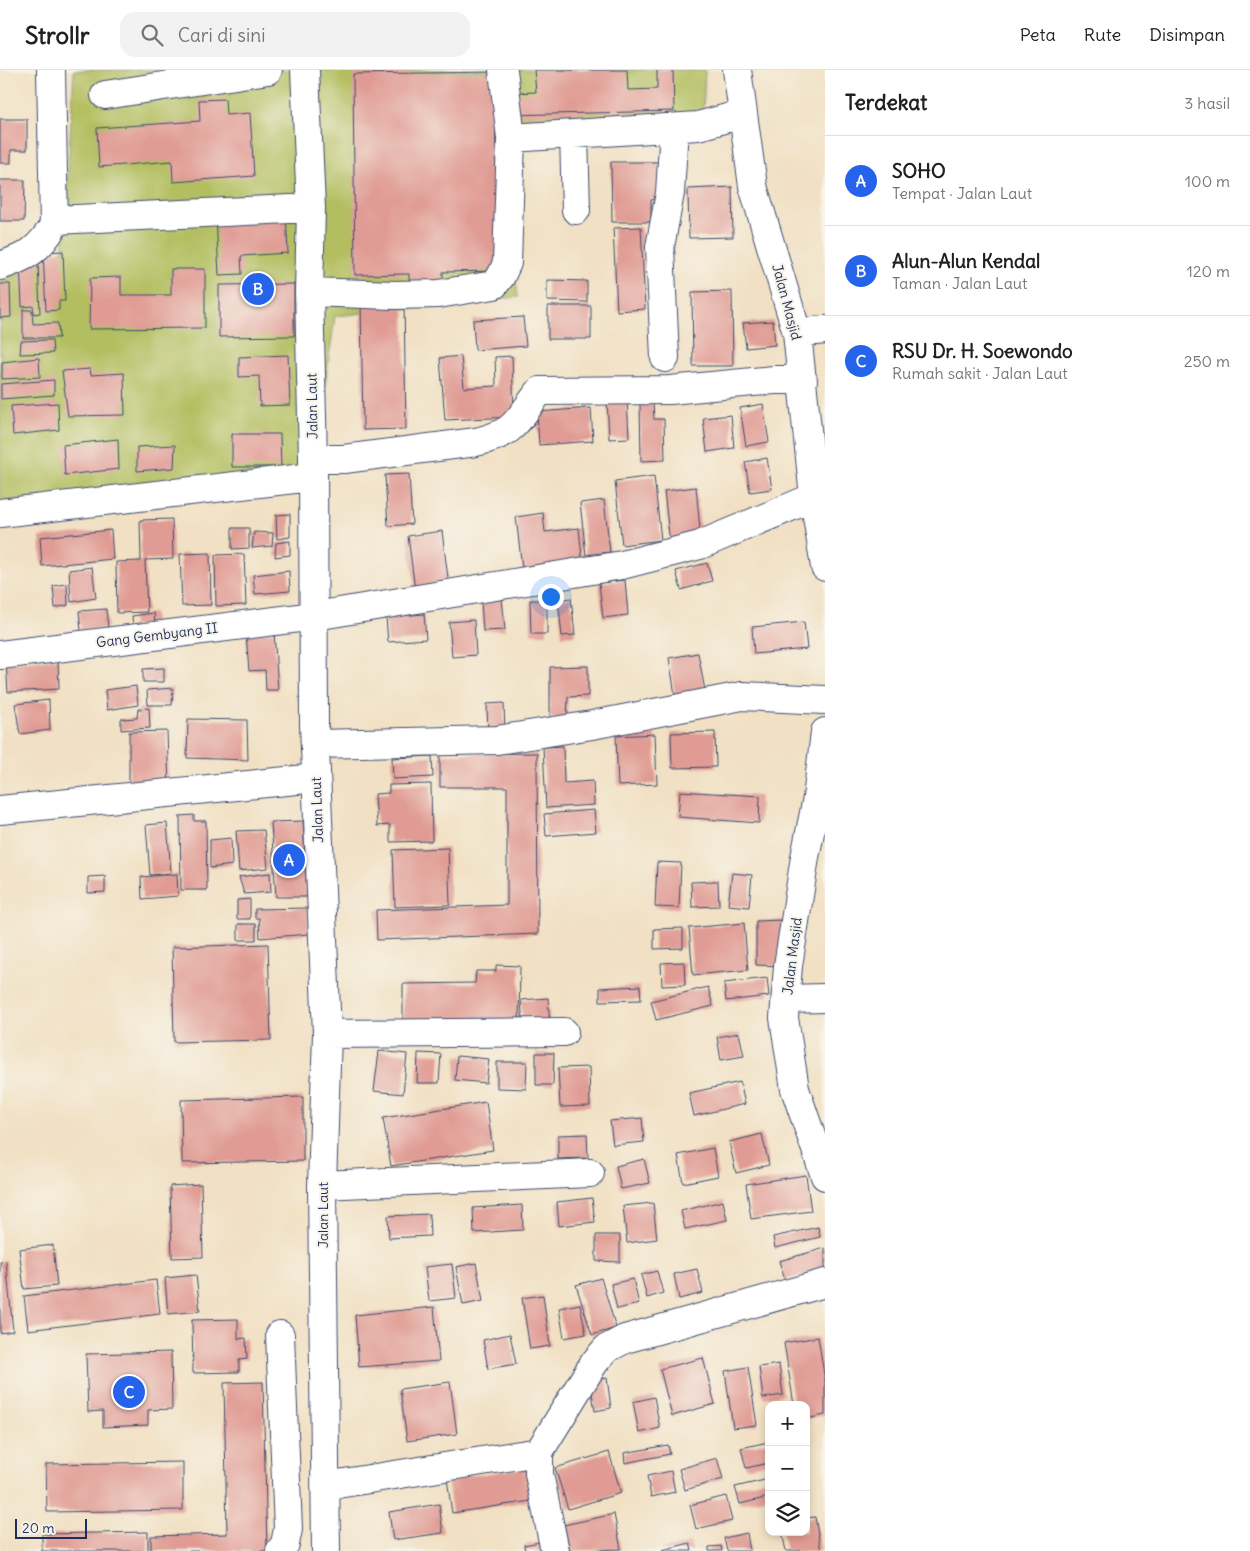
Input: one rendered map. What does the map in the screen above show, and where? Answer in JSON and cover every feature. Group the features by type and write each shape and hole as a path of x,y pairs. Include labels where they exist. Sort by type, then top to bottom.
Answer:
{"street":[{"path":"0,266 24,258 43,243 54,225 51,70"},
{"path":"105,95 268,70"},
{"name":"Jalan Laut","path":"305,70 311,208 310,292 315,744 327,1034 322,1185 326,1546"},
{"path":"310,292 394,296 438,294 494,285 507,263 511,138 503,70"},
{"name":"Jalan Masjid","path":"737,70 753,186 812,331 803,380 814,497 824,550"},
{"path":"511,138 698,126 742,114"},
{"path":"665,358 660,247 670,192 674,128"},
{"path":"574,134 576,210"},
{"path":"55,220 311,208"},
{"path":"0,513 313,468 344,459 494,438 518,423 540,391 670,390 774,380 803,380"},
{"name":"Gang Gembyang II","path":"0,655 315,616 622,565 700,545 814,497"},
{"path":"315,744 498,740 592,725 742,696 825,700"},
{"name":"Jalan Masjid","path":"825,732 821,799 805,857 788,966 805,998 784,1018 795,1089 825,1176"},
{"path":"0,810 316,778"},
{"path":"327,1034 564,1032"},
{"path":"322,1185 590,1174"},
{"path":"555,1551 539,1474 539,1452 582,1381 606,1349 625,1339 825,1283"},
{"path":"280,1335 288,1529 282,1547 326,1546"},
{"path":"325,1486 539,1452"}],"green space":[{"path":"74,70 705,70 703,115 496,127 518,297 335,316 312,477 0,503 0,281 63,250"}],"building":[{"path":"534,70 627,70 628,90 657,89 657,70 673,70 674,111 509,115 513,93 536,92"},
{"path":"495,72 497,271 443,272 443,290 409,290 409,274 355,275 353,74"},
{"path":"225,99 226,115 250,113 254,176 173,182 172,161 99,167 97,128 200,121 199,100"},
{"path":"0,119 27,119 27,150 11,150 11,163 0,163"},
{"path":"611,162 660,162 660,199 651,200 651,222 612,222"},
{"path":"0,180 25,180 24,221 0,221"},
{"path":"732,187 733,237 689,238 688,189"},
{"path":"286,213 288,253 241,256 242,274 219,275 216,217"},
{"path":"641,227 645,309 617,311 613,228"},
{"path":"63,251 65,301 59,301 59,310 46,311 43,252"},
{"path":"38,261 40,313 34,314 33,306 22,307 20,262"},
{"path":"171,269 205,269 205,328 89,329 90,278 121,277 121,295 171,295"},
{"path":"547,280 587,281 587,302 547,301"},
{"path":"0,284 10,284 11,317 0,318"},
{"path":"294,284 294,336 219,337 219,285"},
{"path":"732,291 733,366 693,366 692,292"},
{"path":"404,300 406,429 363,430 361,301"},
{"path":"548,306 591,306 591,339 548,339"},
{"path":"23,310 32,310 33,324 58,323 59,338 23,338"},
{"path":"523,317 526,346 475,350 473,320"},
{"path":"773,321 775,345 746,348 743,323"},
{"path":"52,340 53,353 20,354 21,341"},
{"path":"288,355 290,405 260,406 259,376 239,377 239,357"},
{"path":"461,356 464,388 496,386 495,357 512,356 514,417 445,420 440,358"},
{"path":"39,358 40,377 2,379 2,362"},
{"path":"90,369 91,375 124,373 125,415 68,416 62,371"},
{"path":"54,380 54,395 1,399 1,384"},
{"path":"627,398 629,438 609,439 607,399"},
{"path":"653,402 654,419 664,419 665,460 641,461 640,403"},
{"path":"58,403 59,430 13,435 11,406"},
{"path":"763,404 769,442 746,446 740,408"},
{"path":"591,408 593,441 539,445 537,412"},
{"path":"731,415 734,448 707,452 703,418"},
{"path":"232,434 280,434 281,467 232,467"},
{"path":"118,439 119,469 65,475 63,445"},
{"path":"175,445 174,468 137,471 137,447"},
{"path":"767,458 772,489 750,492 745,462"},
{"path":"409,474 412,524 388,526 385,475"},
{"path":"654,476 661,540 622,545 615,481"},
{"path":"696,487 701,540 670,543 664,491"},
{"path":"604,500 610,552 586,555 580,503"},
{"path":"543,513 545,532 579,528 583,567 523,577 516,517"},
{"path":"290,514 290,537 277,539 276,515"},
{"path":"172,519 173,559 145,560 147,612 117,613 116,562 141,561 140,520"},
{"path":"232,528 249,528 249,548 232,549"},
{"path":"111,530 113,559 42,566 40,537"},
{"path":"442,531 449,586 415,590 408,536"},
{"path":"254,532 273,533 272,546 252,548"},
{"path":"290,541 290,555 275,557 276,543"},
{"path":"210,553 211,605 182,606 180,554"},
{"path":"244,554 246,605 216,606 215,555"},
{"path":"707,563 712,581 681,590 676,571"},
{"path":"92,567 96,598 71,602 69,570"},
{"path":"289,571 290,591 255,594 253,575"},
{"path":"625,580 628,615 603,618 599,583"},
{"path":"67,584 68,605 55,608 53,586"},
{"path":"502,598 505,630 483,631 481,600"},
{"path":"571,598 575,635 562,636 558,600"},
{"path":"530,600 547,600 547,634 531,634"},
{"path":"106,609 108,628 81,631 79,611"},
{"path":"154,613 155,624 133,626 132,616"},
{"path":"424,614 426,639 388,642 386,617"},
{"path":"474,620 476,655 452,657 449,622"},
{"path":"804,622 807,649 754,654 752,627"},
{"path":"274,631 278,690 266,690 265,670 249,671 246,634"},
{"path":"698,653 706,696 676,701 669,658"},
{"path":"58,659 59,689 8,692 6,662"},
{"path":"588,666 588,696 568,697 567,718 550,718 550,667"},
{"path":"164,668 164,682 143,682 143,669"},
{"path":"136,686 138,705 107,710 105,690"},
{"path":"173,688 172,705 148,705 147,690"},
{"path":"49,700 50,730 20,734 15,704"},
{"path":"504,703 505,734 488,735 487,704"},
{"path":"149,708 150,728 121,730 121,719 137,718 138,709"},
{"path":"188,719 247,720 248,760 187,758"},
{"path":"167,731 169,789 129,793 129,732"},
{"path":"715,732 716,767 672,768 671,733"},
{"path":"655,734 657,784 618,786 616,736"},
{"path":"563,746 564,783 593,781 594,805 546,808 543,747"},
{"path":"537,753 538,934 377,940 376,910 507,905 507,787 440,787 440,754"},
{"path":"432,756 433,777 393,779 392,758"},
{"path":"431,784 432,841 390,842 390,825 377,826 375,794 389,793 389,785"},
{"path":"680,791 760,796 759,823 678,817"},
{"path":"594,810 596,832 546,836 544,814"},
{"path":"194,815 194,821 206,821 207,890 181,890 180,816"},
{"path":"303,821 307,897 276,897 271,822"},
{"path":"167,823 171,873 150,875 146,825"},
{"path":"264,830 268,868 239,871 236,831"},
{"path":"231,838 232,865 210,868 210,840"},
{"path":"448,848 450,905 395,907 393,850"},
{"path":"657,862 681,863 679,908 655,907"},
{"path":"270,873 271,892 244,894 239,877"},
{"path":"732,873 752,875 749,907 728,905"},
{"path":"177,874 178,896 142,899 141,877"},
{"path":"105,876 105,892 88,893 88,877"},
{"path":"718,881 719,906 692,907 691,882"},
{"path":"250,899 250,919 237,919 237,900"},
{"path":"308,908 309,934 260,938 259,918 255,918 255,909"},
{"path":"784,920 783,966 756,965 756,921"},
{"path":"744,923 748,970 693,975 689,928"},
{"path":"238,924 256,924 256,940 238,940"},
{"path":"683,928 683,948 654,949 654,929"},
{"path":"268,944 271,1040 174,1042 172,947"},
{"path":"684,962 685,985 662,986 661,963"},
{"path":"496,965 520,966 519,1028 403,1029 403,984 475,983 476,971 496,971"},
{"path":"767,978 769,996 726,1001 724,983"},
{"path":"640,986 641,1000 600,1001 600,988"},
{"path":"708,987 713,1006 656,1020 651,1001"},
{"path":"548,998 550,1025 523,1028 521,1000"},
{"path":"739,1033 744,1056 721,1060 717,1037"},
{"path":"379,1051 407,1054 403,1094 374,1091"},
{"path":"418,1053 441,1054 439,1083 417,1083"},
{"path":"536,1053 554,1053 553,1085 536,1085"},
{"path":"457,1056 489,1059 486,1083 455,1080"},
{"path":"497,1062 527,1062 526,1089 497,1088"},
{"path":"589,1067 590,1106 560,1107 558,1068"},
{"path":"740,1082 745,1104 694,1116 689,1093"},
{"path":"303,1097 303,1161 182,1163 181,1100"},
{"path":"486,1102 493,1150 391,1166 383,1118"},
{"path":"642,1118 644,1142 613,1145 610,1121"},
{"path":"587,1134 588,1158 558,1159 558,1135"},
{"path":"762,1134 769,1165 736,1173 729,1142"},
{"path":"713,1148 718,1176 683,1183 678,1155"},
{"path":"644,1159 650,1183 621,1189 616,1166"},
{"path":"806,1175 811,1211 751,1219 746,1184"},
{"path":"201,1184 203,1257 172,1258 170,1186"},
{"path":"592,1198 595,1222 559,1226 557,1202"},
{"path":"723,1201 727,1220 685,1229 681,1211"},
{"path":"653,1203 657,1239 627,1243 623,1206"},
{"path":"522,1205 523,1230 474,1233 473,1208"},
{"path":"429,1214 430,1236 389,1238 388,1216"},
{"path":"818,1227 820,1237 775,1248 773,1237"},
{"path":"596,1235 620,1235 620,1262 596,1261"},
{"path":"53,1245 57,1286 24,1289 19,1249"},
{"path":"825,1248 825,1269 785,1280 779,1261"},
{"path":"6,1261 13,1331 0,1333 0,1262"},
{"path":"476,1263 483,1301 463,1305 456,1267"},
{"path":"452,1264 456,1298 429,1301 425,1267"},
{"path":"697,1269 703,1293 679,1299 674,1274"},
{"path":"657,1271 663,1293 647,1298 641,1275"},
{"path":"196,1275 200,1311 168,1314 165,1278"},
{"path":"601,1278 616,1328 592,1335 576,1285"},
{"path":"633,1279 639,1304 617,1309 611,1284"},
{"path":"156,1280 160,1314 28,1330 24,1296"},
{"path":"543,1295 550,1346 530,1349 522,1298"},
{"path":"580,1304 586,1334 564,1338 559,1308"},
{"path":"434,1307 439,1361 359,1367 355,1315"},
{"path":"238,1319 238,1339 246,1338 247,1359 239,1360 239,1372 193,1373 192,1320"},
{"path":"510,1334 516,1364 488,1369 483,1340"},
{"path":"818,1337 825,1381 825,1415 810,1418 810,1401 793,1401 784,1343"},
{"path":"171,1352 172,1409 148,1410 148,1425 103,1427 103,1411 88,1412 86,1354"},
{"path":"703,1358 715,1404 672,1416 660,1369"},
{"path":"779,1364 783,1395 763,1398 759,1367"},
{"path":"748,1367 757,1425 733,1428 725,1371"},
{"path":"607,1378 611,1408 595,1411 590,1381"},
{"path":"263,1382 267,1551 151,1551 151,1536 227,1534 224,1383"},
{"path":"450,1382 457,1434 407,1441 400,1389"},
{"path":"654,1397 660,1428 639,1433 633,1402"},
{"path":"765,1443 765,1464 746,1468 741,1448"},
{"path":"668,1445 670,1454 625,1463 624,1453"},
{"path":"609,1452 621,1493 568,1509 555,1468"},
{"path":"717,1458 723,1479 685,1490 679,1469"},
{"path":"183,1462 183,1510 47,1512 46,1464"},
{"path":"533,1467 537,1500 452,1513 447,1479"},
{"path":"671,1471 675,1492 651,1497 647,1476"},
{"path":"765,1480 765,1498 740,1504 735,1487"},
{"path":"726,1496 732,1521 696,1529 690,1505"},
{"path":"439,1504 443,1533 393,1540 389,1512"},
{"path":"614,1514 621,1549 570,1551 564,1525"},
{"path":"815,1517 821,1551 786,1551 783,1536 810,1536 810,1518"},
{"path":"148,1532 148,1551 42,1551 42,1534"},
{"path":"747,1533 750,1551 727,1551 724,1538"},
{"path":"550,1540 552,1551 525,1551 524,1545"},
{"path":"690,1543 692,1551 662,1551 662,1550"},
{"path":"721,1546 722,1551 709,1551 709,1547"}],"place":[{"name":"Alun-Alun Kendal","path":"258,289"},
{"name":"SOHO","path":"289,860"},
{"name":"RSU Dr. H. Soewondo","path":"129,1392"}]}
